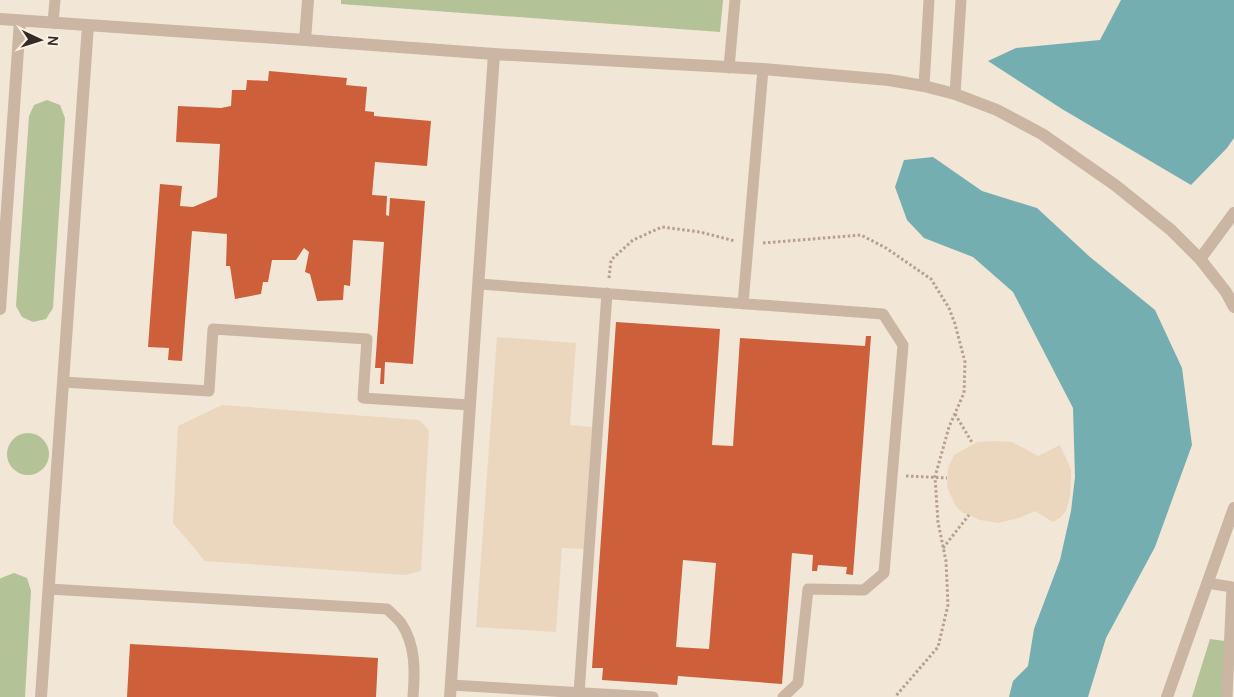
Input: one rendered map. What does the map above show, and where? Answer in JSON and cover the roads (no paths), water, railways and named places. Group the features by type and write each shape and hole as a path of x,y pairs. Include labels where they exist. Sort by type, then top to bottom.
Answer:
{"street":[{"path":"306,40 308,0"},
{"path":"0,19 494,54 762,70 889,80 924,86 955,94 997,110 1042,134 1115,185 1171,230 1200,259 1226,292 1234,307"},
{"path":"0,310 20,21"},
{"path":"41,697 88,25"},
{"path":"451,691 494,54"},
{"path":"1200,259 1234,213"},
{"path":"1167,697 1234,510"}],"lane":[{"path":"53,23 55,0"},
{"path":"729,68 735,0"},
{"path":"924,86 928,0"},
{"path":"955,94 961,0"},
{"path":"743,304 762,70"},
{"path":"479,284 883,314 902,345 884,573 864,590 808,589 798,683 783,697"},
{"path":"579,693 590,489 607,293"},
{"path":"63,382 209,391 213,329 367,338 363,398 470,405"},
{"path":"1207,583 1233,585 1227,697"},
{"path":"49,589 387,609 401,624 410,642 414,659 413,697"},
{"path":"451,691 579,693 653,697"}],"water":[{"path":"1121,0 1234,0 1234,138 1227,148 1191,185 1062,109 988,61 1016,48 1100,40"},
{"path":"933,157 982,191 1037,208 1090,257 1155,310 1182,368 1192,445 1155,547 1106,638 1088,697 1009,697 1013,681 1028,666 1034,629 1060,560 1071,511 1075,477 1073,408 1013,292 973,257 924,238 907,220 895,187 904,160"}]}
